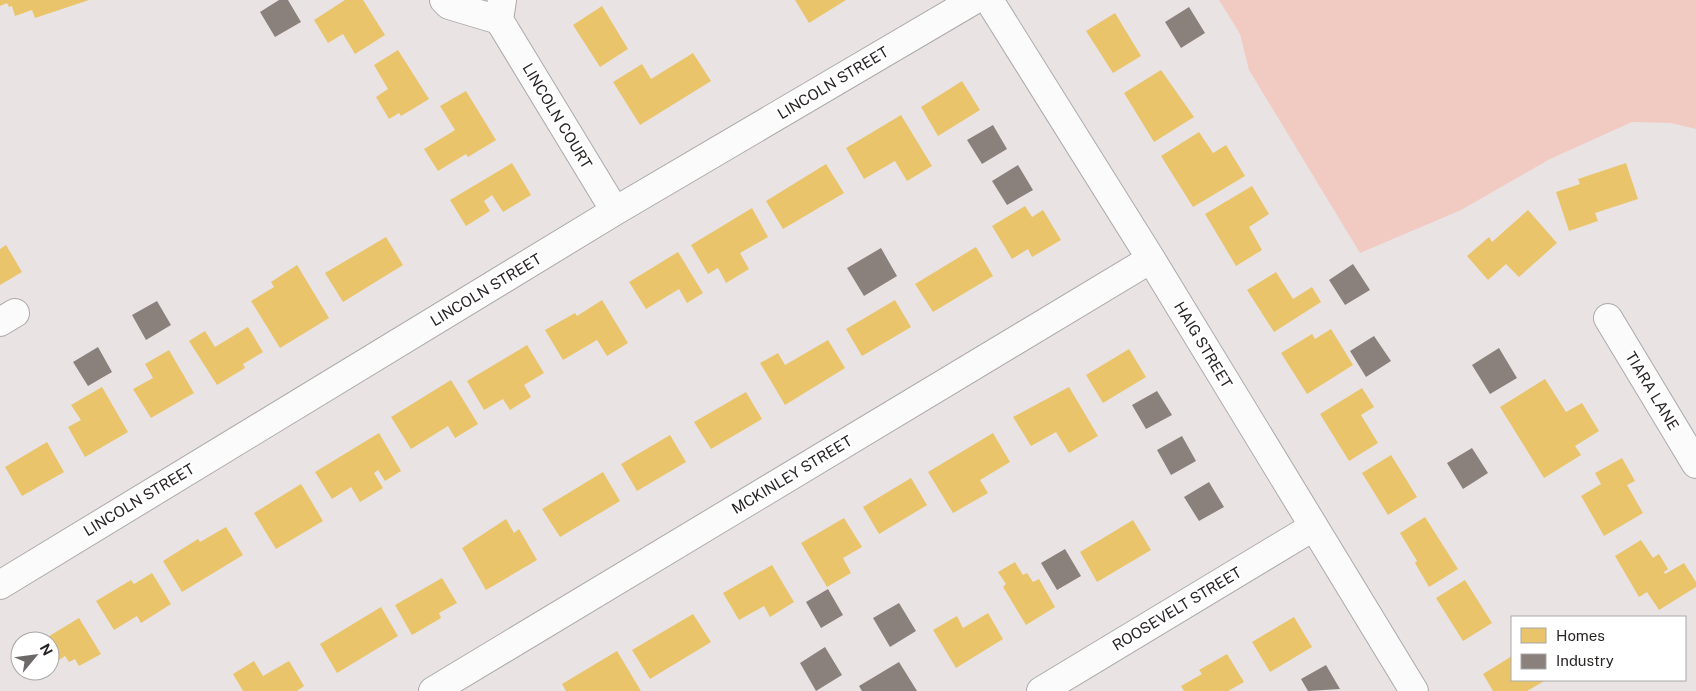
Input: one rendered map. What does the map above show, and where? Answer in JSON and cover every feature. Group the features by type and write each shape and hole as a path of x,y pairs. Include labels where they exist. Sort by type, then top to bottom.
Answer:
{"street":[{"name":"LINCOLN COURT","path":"444,0 448,5 500,10 615,212"},
{"name":"LINCOLN STREET","path":"0,585 615,212 974,0"},
{"name":"HAIG STREET","path":"988,0 1151,259 1414,691"},
{"name":"MCKINLEY STREET","path":"433,691 1151,259"},
{"name":"TIARA LANE","path":"1608,318 1696,464"},
{"name":"ROOSEVELT STREET","path":"1041,691 1313,527"}],"shaded area":[{"path":"1219,0 1696,0 1696,129 1671,123 1632,122 1550,159 1461,210 1360,253 1249,70 1240,34"}],"building: Homes":[{"path":"0,0 89,0 35,18 32,10 15,16 12,6 9,7 7,3 0,6"},
{"path":"345,0 363,0 385,35 355,54 343,34 328,43 314,20"},
{"path":"795,0 846,0 809,23"},
{"path":"602,6 628,49 600,67 573,25"},
{"path":"1115,13 1141,56 1113,73 1086,31"},
{"path":"398,50 429,99 401,116 399,113 389,119 376,97 388,89 374,65"},
{"path":"693,53 711,81 640,125 613,82 642,64 651,79"},
{"path":"1161,70 1194,117 1154,142 1124,93"},
{"path":"962,81 980,110 938,136 921,107"},
{"path":"466,91 496,140 468,157 466,154 438,171 424,149 455,130 440,106"},
{"path":"901,115 932,166 907,181 895,161 864,179 846,148"},
{"path":"1199,132 1213,153 1226,145 1245,176 1193,207 1161,156"},
{"path":"512,163 531,195 503,212 492,195 484,201 490,211 466,226 450,200"},
{"path":"1626,163 1638,199 1595,213 1598,221 1569,231 1556,192 1580,184 1578,179"},
{"path":"826,164 844,193 783,229 766,201"},
{"path":"1252,186 1269,214 1249,227 1262,250 1236,266 1205,214"},
{"path":"1025,206 1032,217 1043,210 1061,240 1032,257 1028,249 1012,259 992,226"},
{"path":"752,208 768,237 740,253 749,269 726,283 718,268 708,274 691,245"},
{"path":"1528,210 1557,243 1519,277 1506,264 1488,280 1467,256 1489,237 1492,242"},
{"path":"386,237 403,265 343,302 325,273"},
{"path":"6,245 22,272 0,285 0,249"},
{"path":"976,247 993,276 933,312 915,284"},
{"path":"678,252 703,293 687,303 679,289 646,309 629,282"},
{"path":"297,265 329,318 280,348 251,301 274,287 271,282"},
{"path":"1276,272 1293,299 1312,287 1321,302 1274,332 1247,290"},
{"path":"602,300 628,343 607,356 597,340 563,360 545,330 575,313 577,316"},
{"path":"895,300 911,327 862,356 846,329"},
{"path":"248,327 263,352 243,364 245,368 217,385 189,341 205,331 215,347"},
{"path":"1331,329 1353,365 1307,394 1281,353 1312,334 1315,339"},
{"path":"828,340 845,368 785,405 760,363 778,353 785,365"},
{"path":"527,345 544,373 524,385 531,397 510,410 503,399 484,410 467,381"},
{"path":"1129,349 1146,377 1103,403 1086,375"},
{"path":"169,350 194,393 151,418 133,389 153,378 145,364"},
{"path":"1545,379 1566,412 1582,403 1599,431 1575,446 1581,455 1544,478 1500,407"},
{"path":"451,380 478,424 455,438 448,426 411,449 391,417"},
{"path":"102,387 128,432 85,457 68,427 81,420 71,405"},
{"path":"1069,387 1098,436 1069,453 1056,432 1031,446 1013,417"},
{"path":"1362,388 1374,407 1361,415 1378,443 1349,461 1320,414"},
{"path":"746,392 762,419 711,449 694,422"},
{"path":"379,433 401,471 385,481 378,470 374,473 383,488 360,502 351,487 332,499 315,472"},
{"path":"993,433 1010,462 980,480 988,493 953,513 928,472"},
{"path":"670,435 686,462 637,491 621,464"},
{"path":"47,442 64,472 22,496 5,467"},
{"path":"1391,455 1417,497 1388,515 1362,473"},
{"path":"1622,458 1635,481 1627,485 1643,513 1604,536 1581,496 1601,484 1595,473"},
{"path":"603,472 620,501 560,537 542,509"},
{"path":"911,478 927,505 879,534 863,507"},
{"path":"301,484 323,521 276,549 254,513"},
{"path":"1425,517 1458,569 1429,587 1415,563 1417,561 1400,533"},
{"path":"844,518 862,547 843,558 851,573 827,587 801,543"},
{"path":"506,519 514,533 519,529 537,560 486,590 462,548"},
{"path":"1133,520 1151,550 1097,582 1080,552"},
{"path":"226,527 243,555 182,592 163,561 198,539 200,542"},
{"path":"1641,540 1653,558 1659,554 1668,569 1664,572 1665,574 1684,563 1696,582 1696,587 1659,610 1647,592 1639,597 1615,556"},
{"path":"1015,562 1023,575 1027,573 1033,582 1039,579 1055,607 1026,625 1003,587 1006,584 998,572"},
{"path":"772,565 794,602 770,617 764,606 739,620 723,593"},
{"path":"152,573 171,604 141,623 137,616 114,630 96,601 131,580 134,584"},
{"path":"442,578 457,603 439,613 441,618 412,635 395,605"},
{"path":"1465,580 1492,623 1463,641 1436,598"},
{"path":"381,607 398,636 337,673 320,644"},
{"path":"988,613 1003,639 956,668 933,630 957,616 963,628"},
{"path":"693,614 711,642 650,679 632,650"},
{"path":"1294,617 1312,647 1270,672 1252,642"},
{"path":"79,618 101,654 79,666 75,659 69,662 65,656 60,659 60,631 58,631"},
{"path":"617,651 641,691 566,691 562,684"},
{"path":"1227,654 1244,682 1228,691 1184,691 1181,686 1202,674 1199,670"},
{"path":"1511,657 1511,681 1544,681 1527,691 1493,691 1483,674"},
{"path":"254,661 263,676 289,661 304,686 297,691 243,691 233,674"}],"building: Industry":[{"path":"279,0 288,0 301,22 275,37 260,12"},
{"path":"1189,7 1205,33 1181,48 1165,22"},
{"path":"993,125 1007,149 982,164 967,140"},
{"path":"1018,165 1033,190 1007,205 992,181"},
{"path":"881,248 897,276 864,296 847,268"},
{"path":"1353,264 1370,290 1345,305 1329,280"},
{"path":"157,301 171,325 146,340 132,315"},
{"path":"1374,336 1391,361 1366,377 1350,351"},
{"path":"98,347 112,372 88,386 73,362"},
{"path":"1499,348 1517,378 1490,394 1472,365"},
{"path":"1157,391 1172,415 1146,429 1132,405"},
{"path":"1182,436 1196,461 1171,475 1157,450"},
{"path":"1472,448 1488,473 1463,489 1447,463"},
{"path":"1209,482 1224,507 1199,521 1184,497"},
{"path":"1065,549 1081,576 1057,590 1041,563"},
{"path":"828,589 843,615 821,628 806,602"},
{"path":"899,603 916,631 890,647 873,618"},
{"path":"825,647 842,675 816,691 800,663"},
{"path":"899,662 917,691 862,691 859,686"},
{"path":"1326,665 1340,689 1308,691 1301,679"}]}
